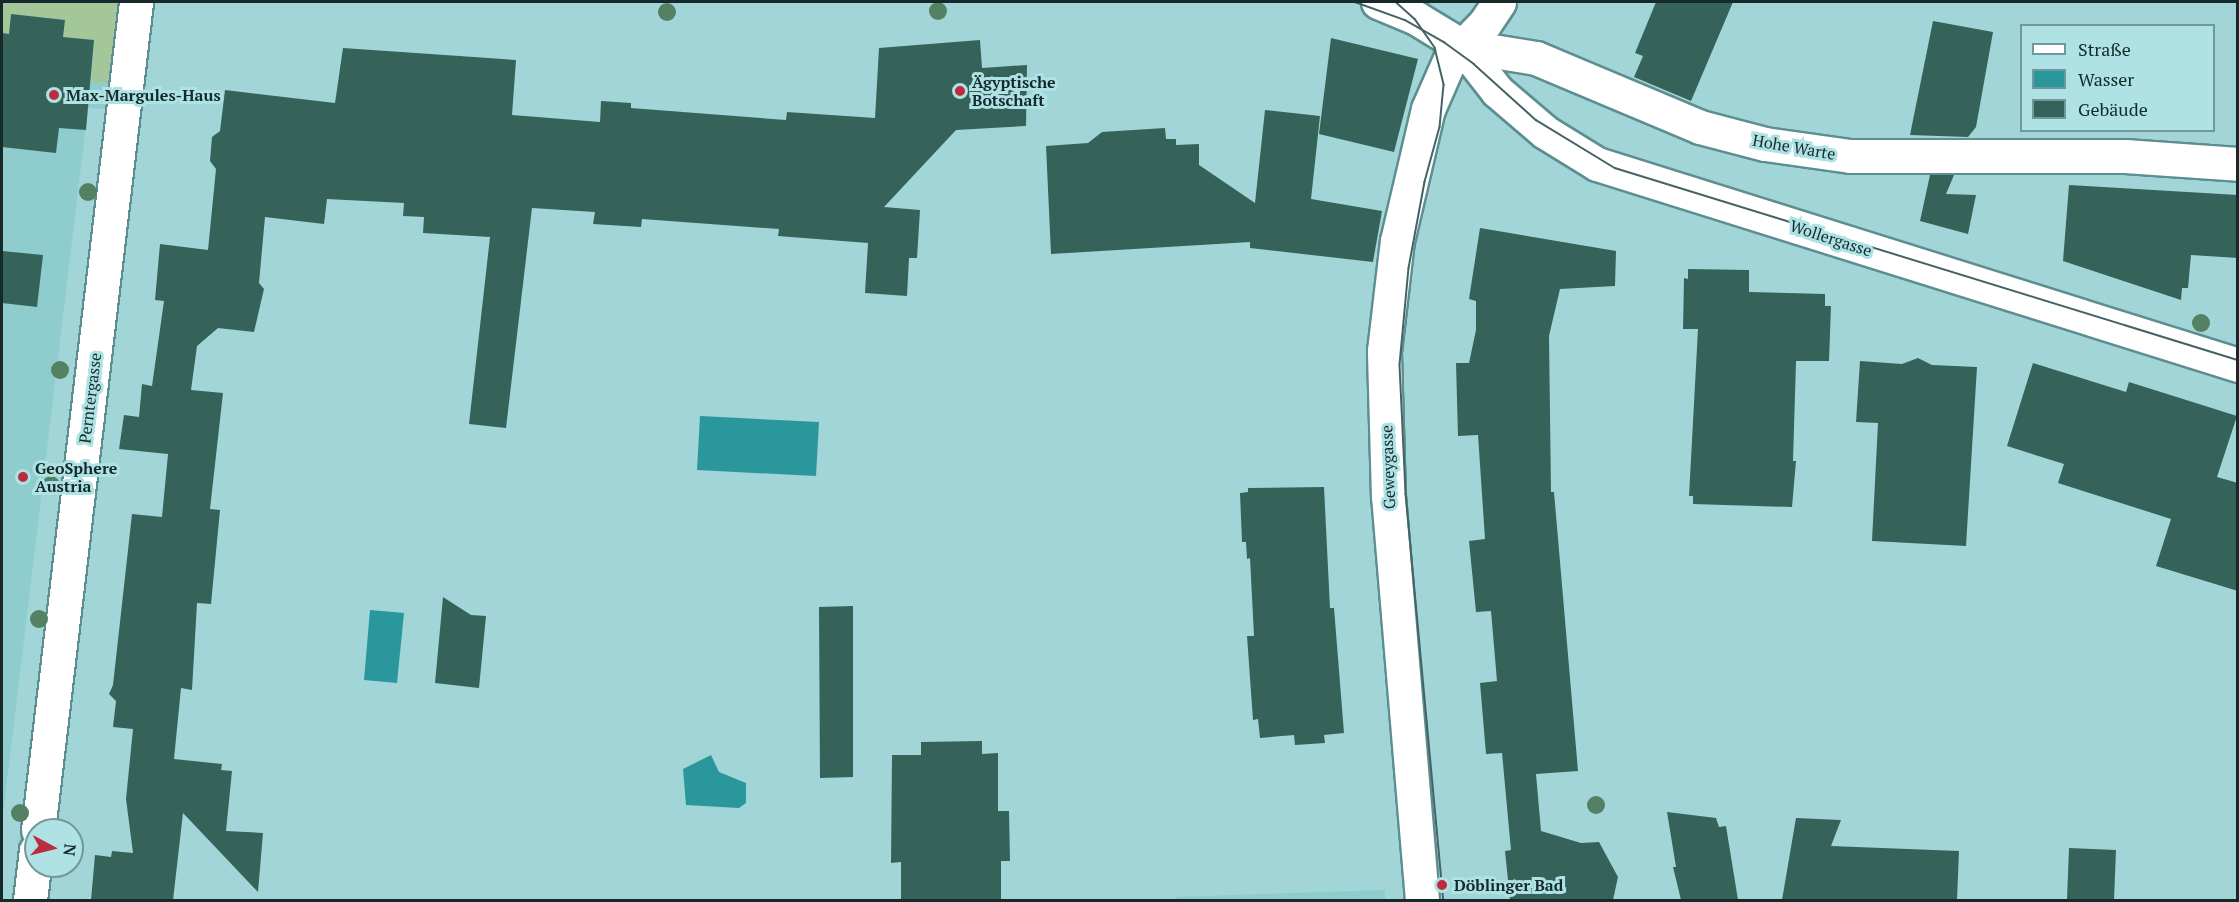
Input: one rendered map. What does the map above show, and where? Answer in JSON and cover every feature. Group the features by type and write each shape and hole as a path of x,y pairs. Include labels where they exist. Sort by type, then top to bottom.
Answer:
{"street":[{"name":"Perntergasse","path":"39,818 136,2"},
{"name":"Hohe Warte","path":"1377,2 1416,18 1462,46 1536,58 1700,127 1797,149 1850,156 2125,156 2238,164"},
{"name":"Geweygasse","path":"1422,900 1388,497 1384,351 1397,241 1428,109 1450,59 1499,2"},
{"name":"Wollergasse","path":"1462,46 1497,91 1545,132 1597,164 2238,365"},
{"path":"30,900 33,878"}],"shaded area":[{"name":"GeoSphere Austria","path":"2,2 120,2 105,109 88,108 2,823"},
{"path":"1385,890 1385,900 1175,900 1175,897"}],"green space":[{"path":"2,2 120,2 107,83 91,82 94,40 63,37 65,20 11,14 9,34 2,33"}],"water":[{"path":"700,416 819,422 816,476 697,470"},
{"path":"370,610 404,613 397,683 364,680"},
{"path":"711,755 719,772 746,783 746,803 739,808 686,805 683,769"}],"building":[{"path":"1656,2 1733,2 1691,101 1634,77 1643,56 1635,53"},
{"name":"Max-Margules-Haus","path":"11,14 65,20 63,37 94,40 86,130 59,128 56,153 2,147 2,33 9,34"},
{"path":"1933,21 1993,32 1976,127 1968,137 1910,135"},
{"path":"1331,38 1418,59 1394,152 1319,134"},
{"path":"980,40 982,68 1027,65 1026,126 956,130 884,207 920,210 917,258 909,258 907,296 865,293 868,243 778,236 779,229 642,219 641,227 593,224 595,212 532,208 506,428 469,424 490,237 423,233 424,217 403,216 404,203 327,199 324,224 265,217 259,283 264,289 254,332 218,328 197,346 191,390 223,393 210,509 220,510 211,604 197,603 192,690 181,688 174,759 222,764 221,770 232,771 226,831 263,833 258,892 183,813 173,900 91,900 95,855 111,857 112,851 133,853 126,799 133,729 113,727 116,701 109,694 113,685 132,514 162,517 168,454 119,449 124,415 139,417 142,384 152,386 164,301 155,300 160,244 208,250 216,169 210,161 212,137 220,131 225,90 335,103 343,48 516,60 512,115 600,122 601,101 631,103 631,108 786,120 787,112 875,118 879,48"},
{"path":"1265,110 1320,116 1311,199 1382,211 1373,262 1250,248 1250,242 1051,254 1046,146 1088,143 1102,132 1165,128 1166,139 1176,139 1176,145 1199,144 1199,165 1255,203"},
{"path":"1930,175 1954,175 1946,194 1976,195 1968,234 1920,221"},
{"path":"2069,185 2238,195 2238,258 2191,255 2188,288 2182,288 2181,300 2063,261"},
{"path":"1480,228 1616,251 1615,286 1560,289 1549,336 1551,492 1554,492 1578,771 1536,774 1541,831 1581,843 1599,842 1618,877 1613,900 1510,900 1505,851 1511,850 1502,753 1486,754 1480,683 1497,681 1491,611 1476,612 1469,541 1485,539 1478,435 1458,436 1456,363 1469,363 1476,330 1476,301 1469,299"},
{"path":"2,251 43,255 37,307 2,303"},
{"path":"1688,269 1749,270 1749,292 1825,294 1825,306 1831,306 1829,361 1796,361 1793,461 1796,461 1792,507 1693,504 1693,496 1689,496 1698,329 1683,329 1684,278 1688,279"},
{"path":"1918,358 1932,365 1977,367 1966,546 1872,541 1878,423 1856,422 1860,361 1902,364"},
{"path":"2033,363 2126,392 2129,382 2237,416 2217,477 2238,483 2238,591 2156,566 2171,519 2058,483 2064,464 2007,446"},
{"path":"1324,487 1330,608 1334,608 1344,733 1324,735 1325,743 1295,745 1294,735 1260,738 1258,719 1253,720 1247,636 1254,636 1250,558 1247,559 1246,542 1242,542 1240,493 1248,492 1248,488"},
{"path":"443,597 471,615 486,616 479,688 435,683"},
{"path":"853,606 853,777 820,778 819,607"},
{"path":"982,741 982,754 998,753 998,811 1009,811 1010,861 1001,861 1001,900 901,900 901,862 891,863 892,755 921,755 921,742"},
{"path":"1667,812 1716,818 1719,827 1726,826 1738,900 1681,900 1673,867 1676,867"},
{"path":"1796,818 1841,820 1831,846 1959,851 1957,900 1782,900"},
{"path":"2069,848 2116,850 2114,900 2067,900"}],"tram line":[{"path":"1355,2 1405,20 1444,42 1474,64 1536,120 1615,168 2238,360"},
{"path":"1396,2 1415,19 1435,48 1444,85 1440,127 1425,182 1409,268 1400,365 1406,494 1444,900"}],"place":[{"name":"Ägyptische Botschaft","path":"960,91"},
{"name":"Max-Margules-Haus","path":"54,95"},
{"name":"GeoSphere Austria","path":"23,477"},
{"name":"Döblinger Bad","path":"1442,885"}]}
